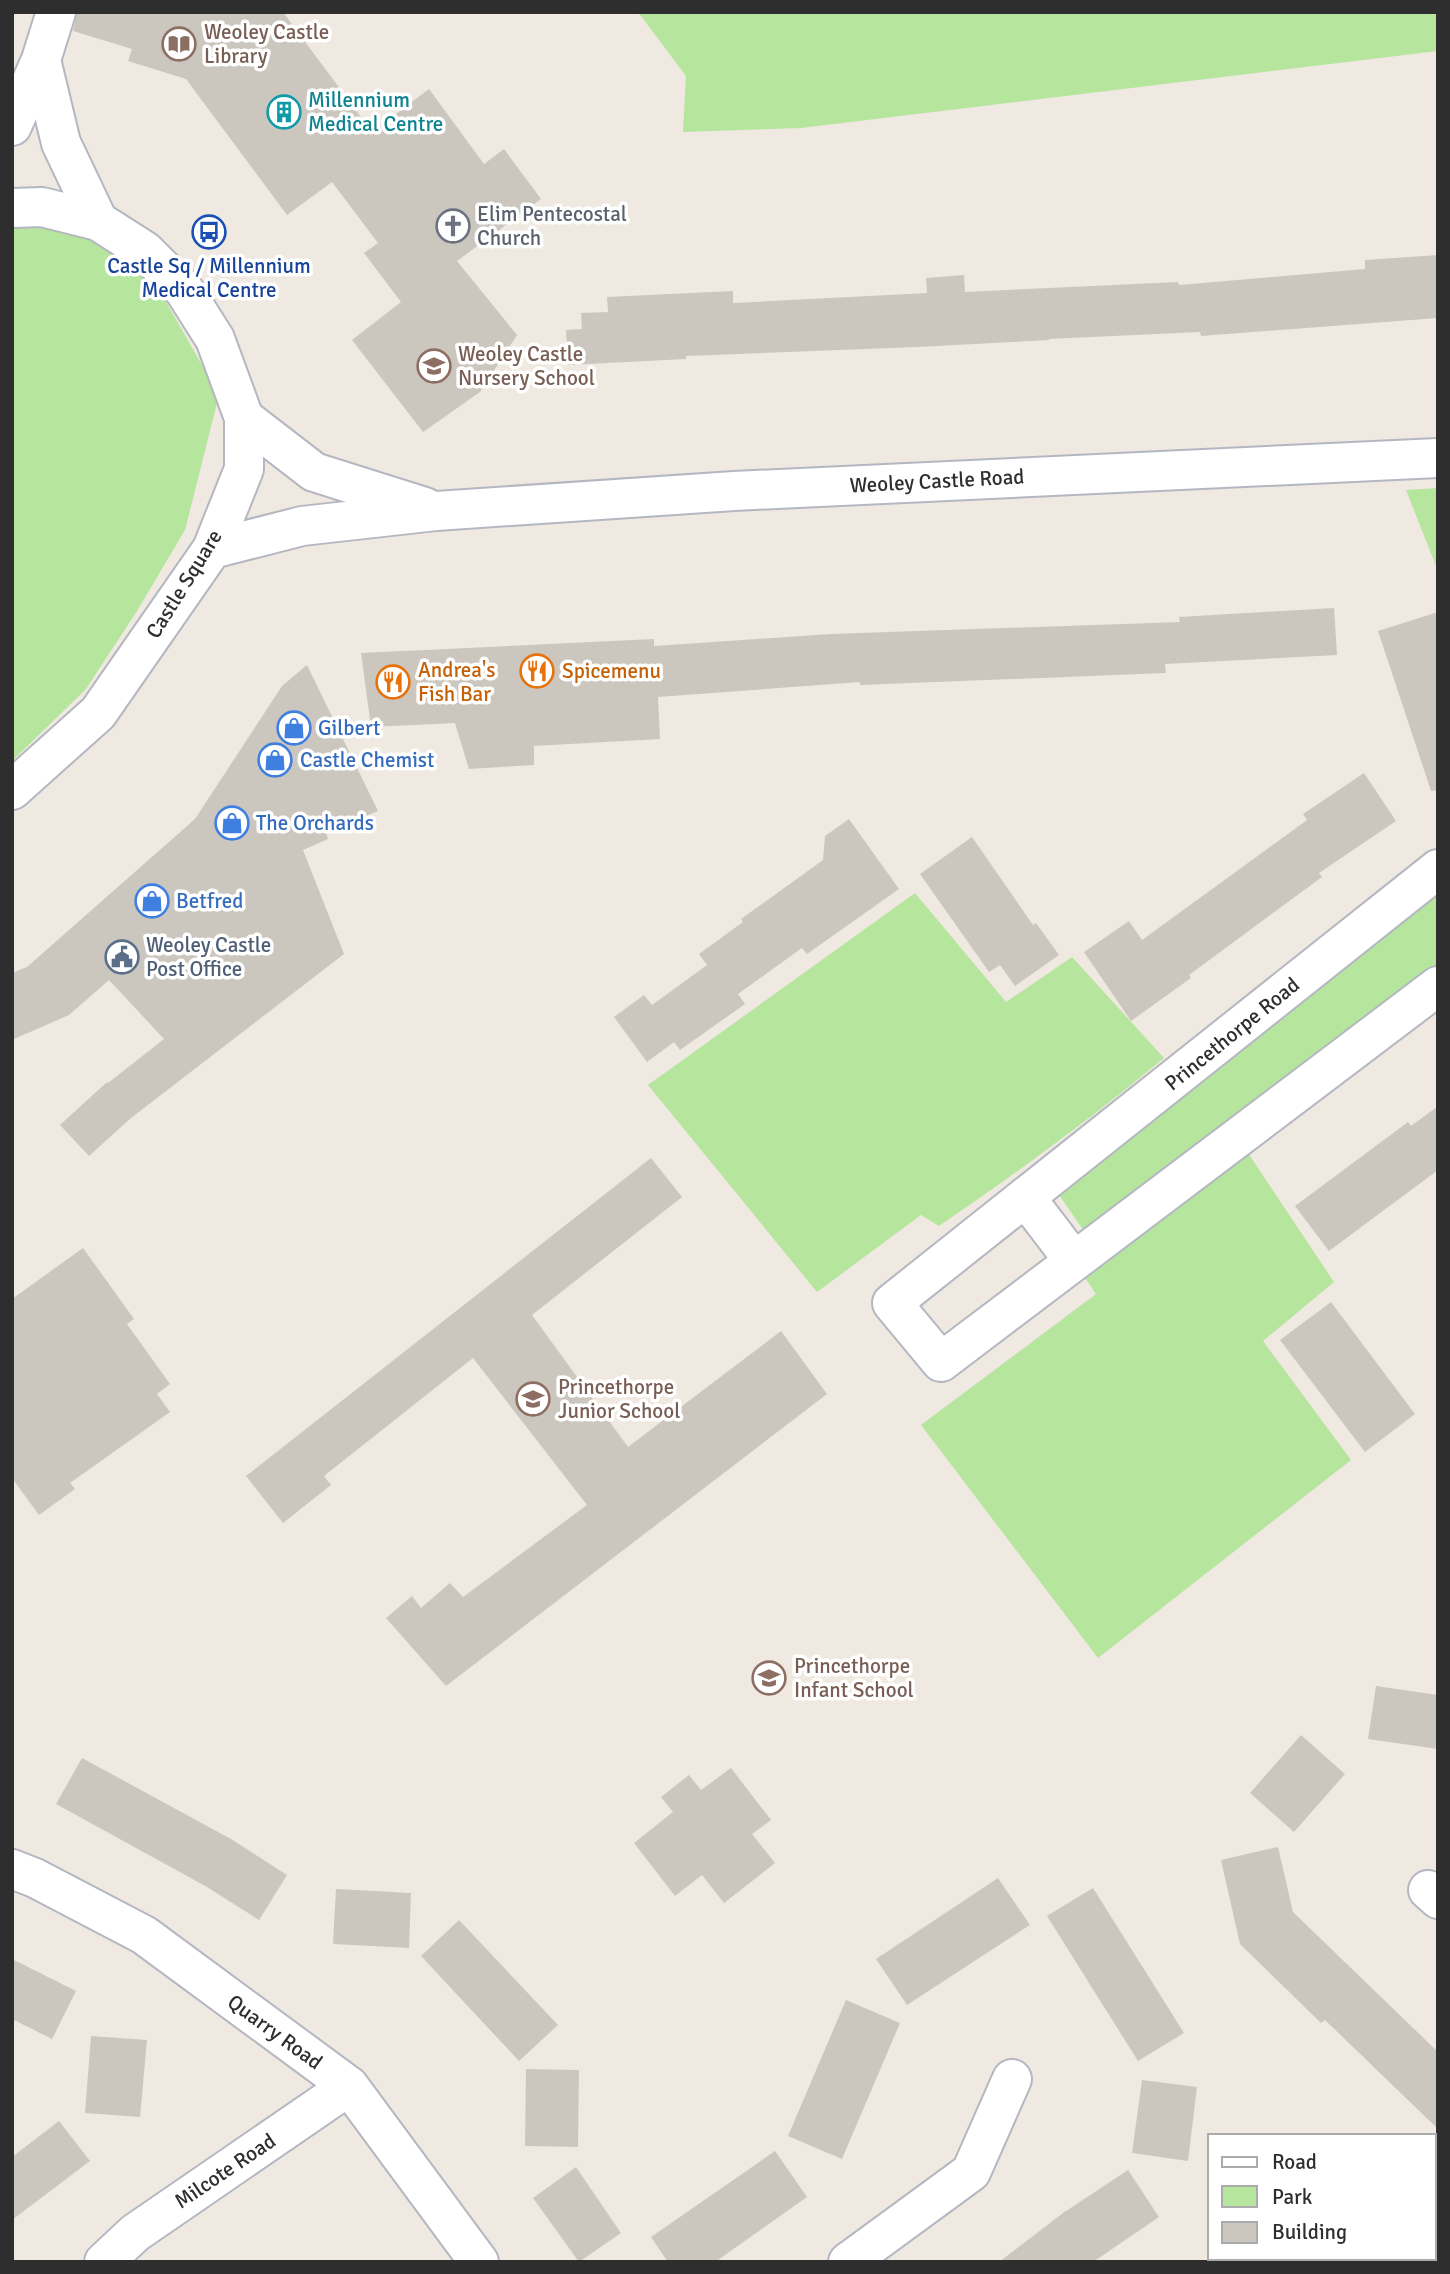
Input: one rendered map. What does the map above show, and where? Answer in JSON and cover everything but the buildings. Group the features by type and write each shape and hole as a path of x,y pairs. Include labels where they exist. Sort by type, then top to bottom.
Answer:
{"street":[{"path":"12,126 41,60 56,12"},
{"path":"41,60 61,143 98,221"},
{"name":"Castle Square","path":"12,208 42,207 98,221 145,251 184,290 215,339 244,418 244,469 212,549 98,713 12,790"},
{"name":"Weoley Castle Road","path":"244,418 314,472 436,510"},
{"name":"Weoley Castle Road","path":"212,549 302,526 436,510 734,491 1438,458"},
{"name":"Princethorpe Road","path":"1438,869 892,1303 941,1362 1438,986"},
{"path":"1026,1198 1074,1261"},
{"name":"Quarry Road","path":"12,1869 35,1878 144,1935 349,2086 480,2262"},
{"path":"848,2262 971,2172 1012,2079"},
{"name":"Milcote Road","path":"104,2262 135,2233 349,2086"}],"green space":[{"path":"638,12 1438,12 1438,51 801,128 683,132 686,76"},
{"path":"12,218 93,230 140,256 219,395 185,530 86,689 12,761"},
{"path":"1438,488 1438,571 1406,490"},
{"path":"1438,891 1438,966 1088,1237 1055,1189"},
{"path":"915,893 1006,1002 1072,957 1164,1058 1054,1145 939,1226 921,1215 817,1292 648,1085"},
{"path":"1244,1147 1334,1282 1263,1341 1351,1460 1098,1658 921,1425 1096,1294 1076,1265"}],"place":[{"name":"Weoley Castle Library","path":"179,44"},
{"name":"Millennium Medical Centre","path":"284,112"},
{"name":"Elim Pentecostal Church","path":"453,226"},
{"name":"Castle Sq / Millennium Medical Centre","path":"209,232"},
{"name":"Weoley Castle Nursery School","path":"434,366"},
{"name":"Spicemenu","path":"537,671"},
{"name":"Andrea's Fish Bar","path":"393,682"},
{"name":"Gilbert","path":"294,728"},
{"name":"Castle Chemist","path":"275,760"},
{"name":"The Orchards","path":"232,823"},
{"name":"Betfred","path":"152,901"},
{"name":"Weoley Castle Post Office","path":"122,957"},
{"name":"Princethorpe Junior School","path":"533,1399"},
{"name":"Princethorpe Infant School","path":"769,1678"}]}
